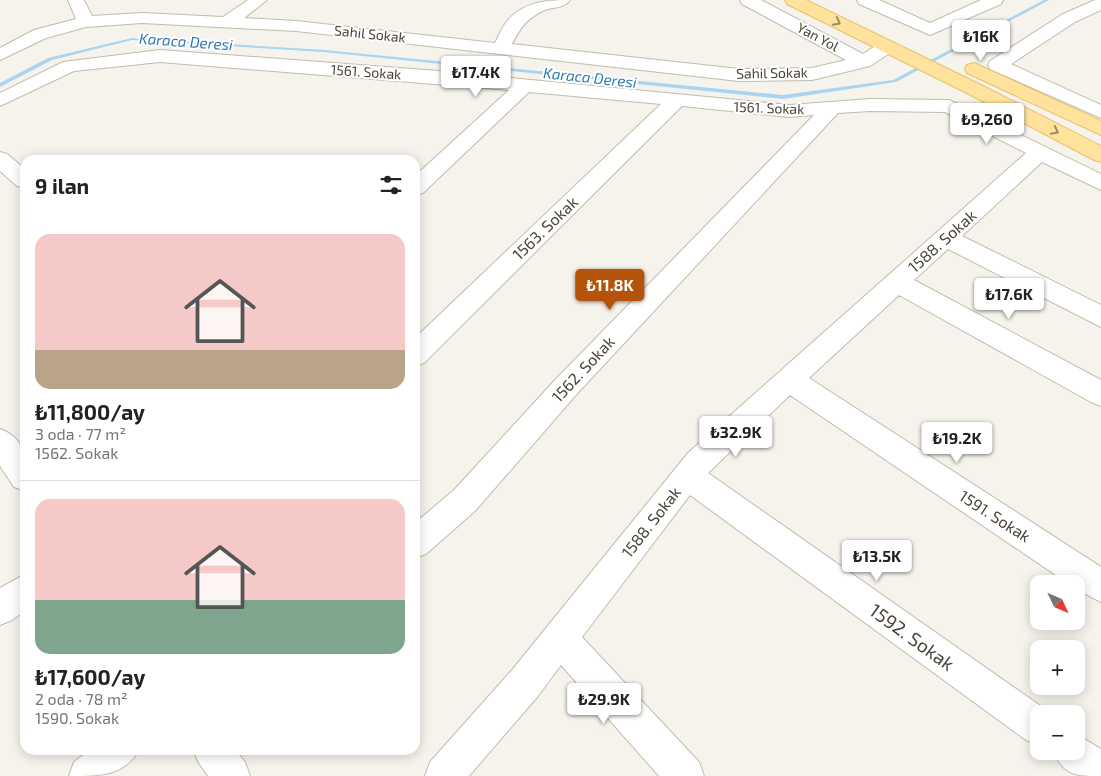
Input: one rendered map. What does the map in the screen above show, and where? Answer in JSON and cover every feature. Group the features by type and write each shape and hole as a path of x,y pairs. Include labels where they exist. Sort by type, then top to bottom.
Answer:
{"main road":[{"path":"793,0 904,55 960,69 1101,129"},
{"path":"848,8 930,42"},
{"path":"960,69 976,90 1101,156"}],"street":[{"path":"76,0 86,22"},
{"path":"229,21 259,0"},
{"path":"501,48 516,22 538,7 562,0"},
{"name":"Yan Yol","path":"748,0 863,62"},
{"path":"865,0 930,42 995,0"},
{"path":"1101,4 1068,18 997,65 1101,112"},
{"name":"Sahil Sokak","path":"0,55 40,34 86,22 142,18 229,21 296,26 740,75 812,74 863,62"},
{"path":"863,62 887,47"},
{"name":"1561. Sokak","path":"0,100 70,66 160,56 439,77 789,111 870,105 949,106"},
{"path":"420,183 524,86"},
{"path":"949,106 976,90"},
{"name":"1563. Sokak","path":"420,350 676,101"},
{"path":"949,106 1101,183"},
{"name":"1562. Sokak","path":"420,539 465,500 565,388 832,108"},
{"name":"1588. Sokak","path":"444,776 525,683 698,462 1040,152"},
{"path":"0,160 20,177"},
{"path":"946,238 1101,317"},
{"path":"897,282 1101,394"},
{"name":"1591. Sokak","path":"789,380 1101,586"},
{"path":"0,442 20,470"},
{"name":"1592. Sokak","path":"688,476 1030,721"},
{"path":"0,608 20,594"},
{"path":"560,639 686,776"},
{"path":"88,776 114,755"},
{"path":"216,755 231,776"},
{"path":"1084,760 1101,772"}],"waterway":[{"name":"Karaca Deresi","path":"0,85 50,59 132,39 324,51 783,97 894,81 1047,0"}]}
